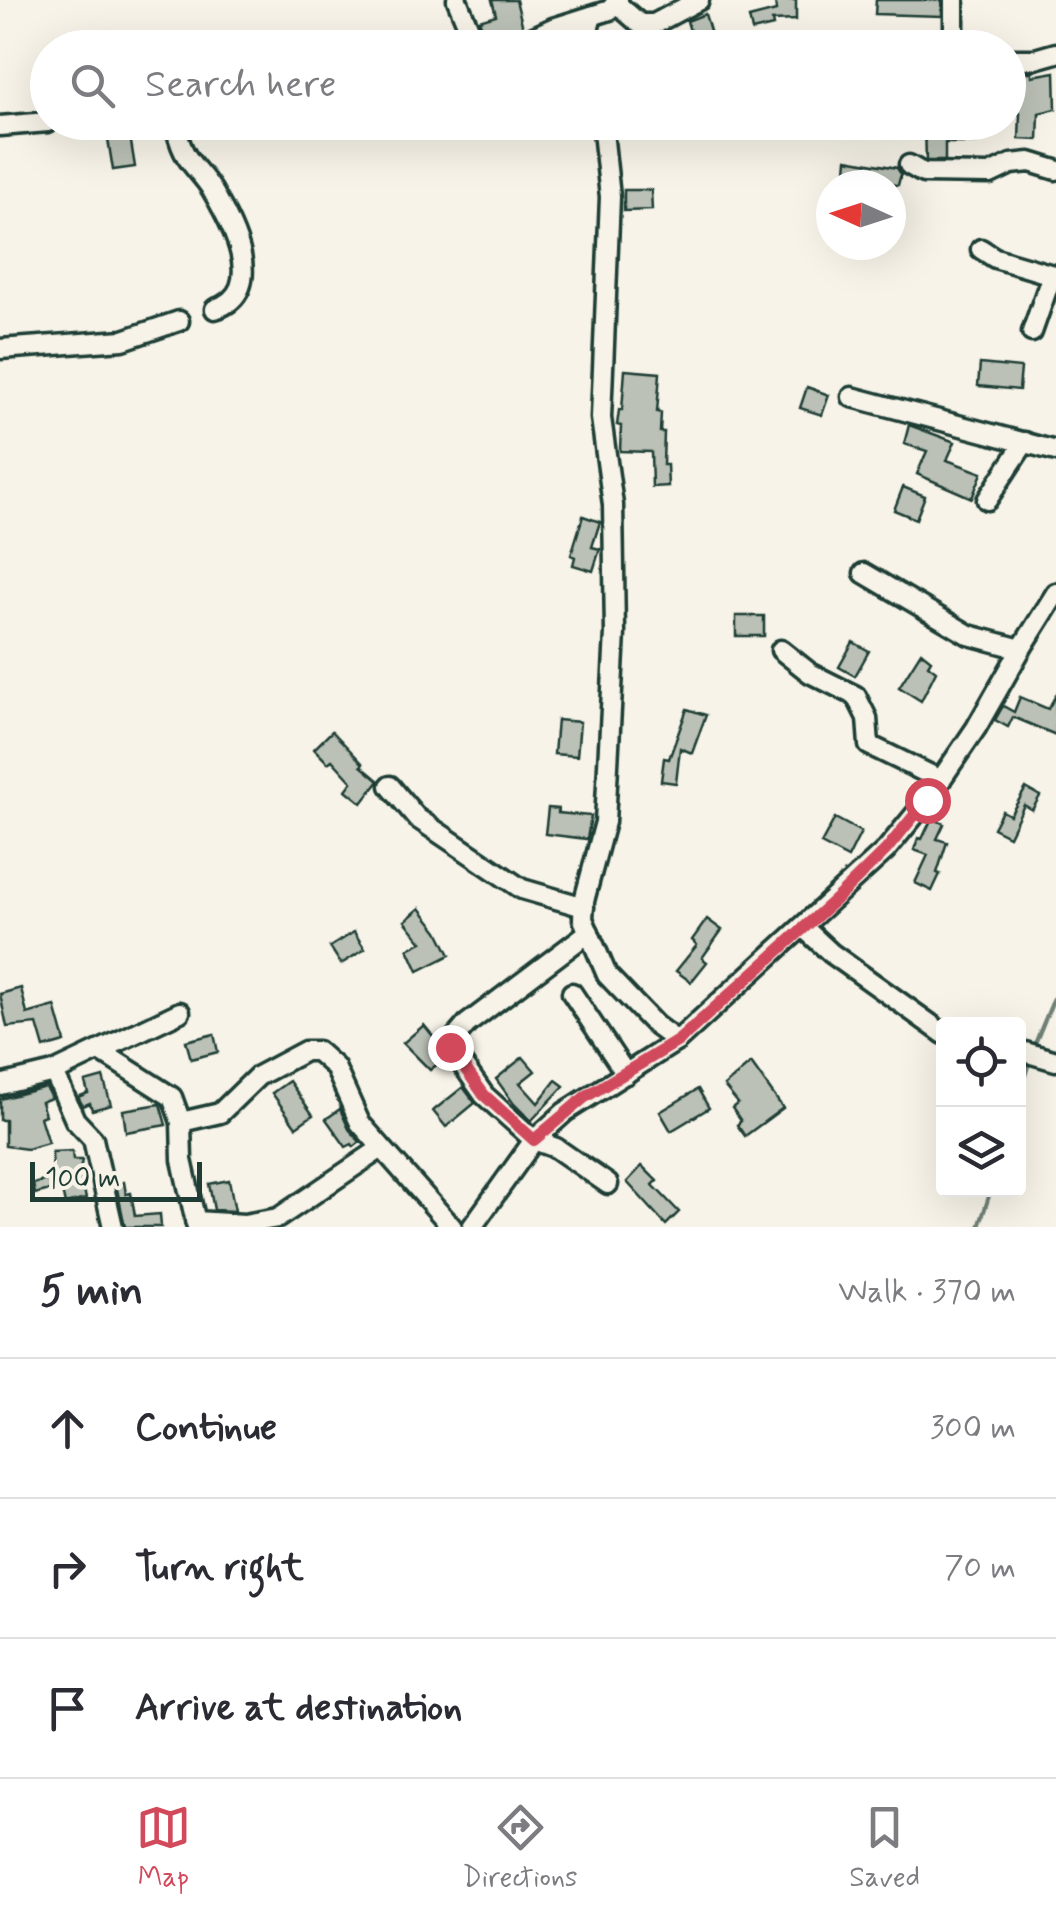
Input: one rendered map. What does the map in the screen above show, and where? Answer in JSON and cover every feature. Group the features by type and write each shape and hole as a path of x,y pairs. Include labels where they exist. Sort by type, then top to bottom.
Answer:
{"street":[{"path":"457,0 470,30"},
{"path":"556,30 618,2 640,24 654,24 699,0"},
{"path":"953,30 954,0"},
{"path":"588,30 592,16"},
{"path":"1026,60 1056,53"},
{"path":"0,126 30,124"},
{"path":"178,140 211,189 241,250 241,288 230,304 215,309"},
{"path":"604,140 610,197 602,418 613,505 616,633 605,822 584,919 607,975 655,1025 678,1041"},
{"path":"909,165 923,173 990,174 1011,164 1030,162 1056,170"},
{"path":"981,249 996,258 1054,276 1032,332"},
{"path":"0,349 123,340 178,321"},
{"path":"852,397 1056,451"},
{"path":"987,500 1025,442"},
{"path":"864,573 969,635 1020,648"},
{"path":"472,1227 534,1140 585,1097 678,1041 886,850 976,728 1020,648 1056,594"},
{"path":"781,650 810,673 856,696 867,718 869,745 941,780"},
{"path":"390,786 417,818 522,889 584,907"},
{"path":"802,928 831,954 936,1028"},
{"path":"588,932 478,1016 450,1041 450,1047 484,1095 534,1140 556,1148 608,1184"},
{"path":"572,993 626,1074"},
{"path":"0,1085 54,1072 180,1012"},
{"path":"100,1051 172,1096 181,1122 182,1160 196,1224 244,1224 278,1218 380,1149"},
{"path":"181,1122 220,1113 258,1076 305,1051 317,1051 335,1067 360,1123 452,1227"},
{"path":"1026,1052 1056,1061"},
{"path":"54,1072 75,1120 92,1140 113,1227"}],"building":[{"path":"492,0 516,0 523,28 483,30 479,20 496,15"},
{"path":"775,0 796,0 796,20 772,21 773,26 752,30 749,18 776,11"},
{"path":"876,0 942,0 942,16 875,14"},
{"path":"705,14 710,30 690,30 687,21"},
{"path":"1026,72 1032,72 1032,76 1055,72 1056,109 1039,113 1038,140 1026,139"},
{"path":"108,140 131,140 135,167 113,170"},
{"path":"925,140 976,140 945,143 945,161 926,161"},
{"path":"847,159 898,170 846,170"},
{"path":"624,190 651,190 652,210 624,211"},
{"path":"980,364 1021,368 1019,390 978,386"},
{"path":"625,370 660,373 657,412 661,413 660,432 664,432 663,465 667,465 668,486 652,487 651,452 620,451 621,426 617,425"},
{"path":"807,387 829,395 822,415 800,408"},
{"path":"909,425 955,442 947,460 982,473 972,498 917,474 927,451 904,444"},
{"path":"903,487 925,496 916,519 894,510"},
{"path":"583,516 600,522 592,547 600,549 593,571 573,565 575,557 571,555"},
{"path":"736,616 764,616 764,636 736,636"},
{"path":"853,642 869,651 855,676 839,667"},
{"path":"921,652 936,671 921,701 899,687"},
{"path":"1056,695 1056,735 1013,717 1008,727 995,720 1003,706 1014,712 1020,697 1048,709"},
{"path":"687,709 706,715 692,753 680,748 676,783 661,781 664,758 669,759"},
{"path":"557,720 580,722 577,756 554,754"},
{"path":"332,731 379,781 362,803 346,790 352,782 332,760 328,763 314,749"},
{"path":"1026,788 1040,796 1032,810 1024,805 1009,836 993,828 1002,811 1010,815"},
{"path":"548,808 558,809 558,813 591,816 587,839 545,834"},
{"path":"835,818 861,832 848,858 821,844"},
{"path":"932,818 944,824 937,839 947,842 932,891 915,883 928,855 914,850"},
{"path":"420,908 450,955 418,971 408,949 422,942 405,921"},
{"path":"707,919 722,930 702,958 707,962 691,982 676,971 697,945 692,940"},
{"path":"354,932 365,949 341,964 330,947"},
{"path":"21,988 27,1014 55,1006 65,1042 44,1048 37,1024 7,1027 0,994"},
{"path":"424,1025 437,1041 444,1059 430,1070 403,1043"},
{"path":"214,1034 218,1052 191,1059 186,1041"},
{"path":"523,1057 535,1071 520,1083 538,1103 556,1080 564,1086 531,1121 496,1079"},
{"path":"751,1063 783,1108 745,1136 732,1108 738,1103 724,1086"},
{"path":"103,1077 111,1105 92,1110 90,1103 83,1106 78,1097 88,1093 85,1082"},
{"path":"289,1081 313,1115 296,1127 272,1093"},
{"path":"46,1087 51,1098 41,1102 45,1115 40,1117 48,1143 27,1149 5,1146 0,1099"},
{"path":"463,1087 475,1103 446,1127 433,1111"},
{"path":"698,1089 709,1108 671,1131 660,1112"},
{"path":"160,1104 166,1125 126,1132 123,1110"},
{"path":"340,1109 360,1142 354,1147 346,1147 326,1119"},
{"path":"72,1151 73,1160 82,1160 80,1170 86,1199 65,1204 61,1187 35,1194 33,1184 53,1178 52,1152"},
{"path":"642,1166 657,1181 653,1185 679,1212 666,1225 627,1182"},
{"path":"229,1180 235,1211 214,1210 209,1184"},
{"path":"124,1182 126,1194 131,1193 135,1216 160,1214 161,1227 125,1227 116,1184"}],"waterway":[{"path":"1034,1046 1056,993"},
{"path":"1026,1073 1030,1060"},
{"path":"979,1227 989,1197"}],"route":[{"path":"450,1047 484,1095 534,1140 585,1097 678,1041 836,899 886,850 927,800"}]}
